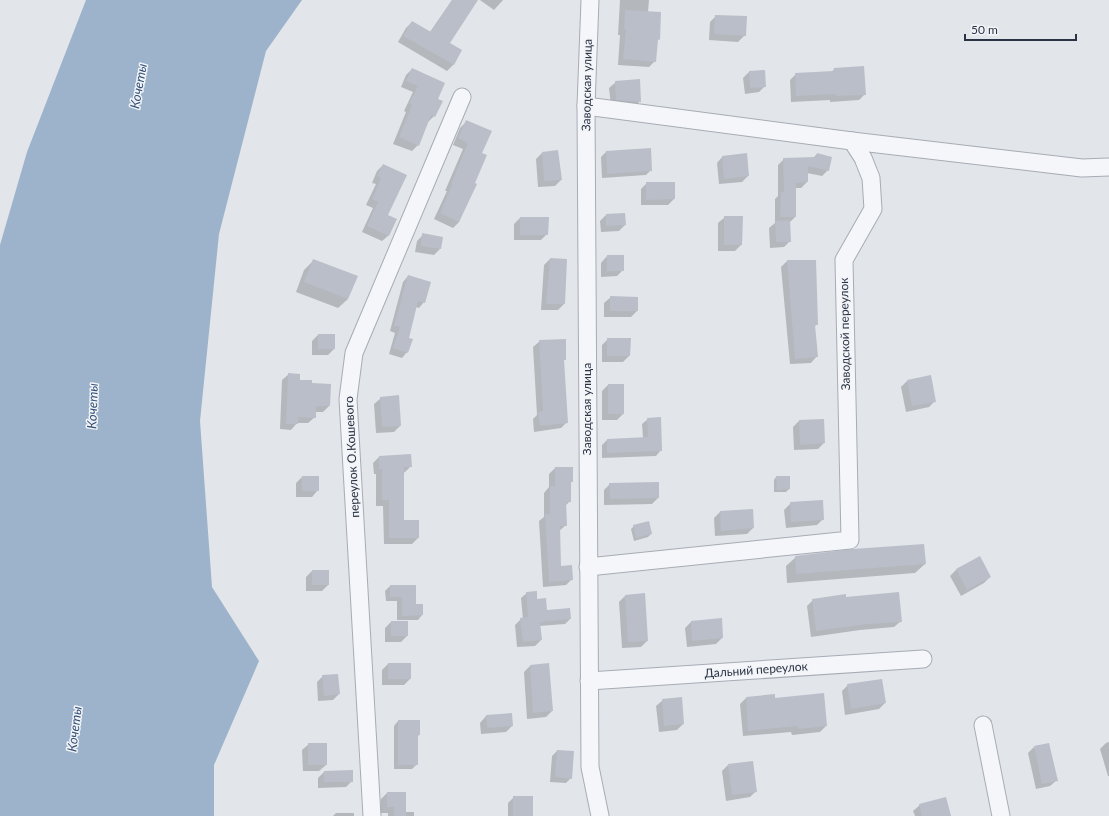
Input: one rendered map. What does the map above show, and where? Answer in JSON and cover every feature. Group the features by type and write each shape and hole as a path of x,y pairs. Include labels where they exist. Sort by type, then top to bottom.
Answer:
{"street":[{"name":"Заводская улица","path":"590,0 586,106 590,767 600,816"},
{"name":"переулок О.Кошевого","path":"372,816 348,399 354,353 462,96"},
{"path":"586,106 852,141 1082,168 1109,167"},
{"name":"Заводской переулок","path":"588,567 850,540 844,260 873,209 871,178 863,158 852,141"},
{"name":"Дальний переулок","path":"589,682 923,659"},
{"path":"983,724 1001,816"}],"water":[{"name":"Кочеты","path":"86,0 302,0 266,51 219,234 200,421 212,587 259,661 214,765 214,816 0,816 0,245 27,152"}],"building":[{"path":"452,0 478,0 450,43 462,50 454,65 403,36 412,21 431,32"},
{"path":"625,10 661,12 660,40 658,39 656,62 623,59 626,29 624,29"},
{"path":"715,15 747,16 746,36 714,34"},
{"path":"864,66 866,95 836,96 835,94 796,96 795,73 834,71 834,68"},
{"path":"412,68 445,83 438,99 443,101 435,117 431,115 419,146 399,137 412,105 409,104 418,86 406,81"},
{"path":"765,70 766,87 750,88 749,71"},
{"path":"640,79 641,102 616,100 615,81"},
{"path":"466,120 492,131 482,153 487,155 475,183 477,184 459,222 440,213 468,143 458,138"},
{"path":"651,148 652,171 607,174 606,151"},
{"path":"558,150 562,180 544,181 542,152"},
{"path":"747,153 749,176 724,179 722,156"},
{"path":"817,153 832,157 829,171 808,166 808,182 796,183 796,217 780,217 781,192 784,192 783,158 816,157"},
{"path":"383,164 407,175 388,215 397,219 389,236 367,226 378,202 372,199 381,178 377,176"},
{"path":"646,182 675,182 675,199 646,200"},
{"path":"625,213 626,225 606,226 606,214"},
{"path":"724,216 743,216 742,245 724,245"},
{"path":"520,217 549,217 548,235 520,235"},
{"path":"790,220 791,242 776,242 775,221"},
{"path":"422,233 443,237 441,249 421,246"},
{"path":"607,255 624,255 624,271 607,271"},
{"path":"550,258 567,259 565,304 546,304"},
{"path":"313,259 358,276 348,299 304,282"},
{"path":"787,260 816,260 818,325 815,325 818,357 795,359"},
{"path":"408,275 431,282 425,303 418,301 409,338 413,339 408,353 393,348 400,327 394,326"},
{"path":"610,296 638,297 638,311 610,311"},
{"path":"318,334 335,334 335,349 318,349"},
{"path":"607,338 631,338 630,356 607,356"},
{"path":"566,339 566,360 564,360 568,423 540,426 538,412 543,411 539,340"},
{"path":"288,373 300,374 300,380 312,380 312,383 331,384 330,406 316,406 316,418 298,417 298,424 286,424"},
{"path":"931,375 936,402 912,406 907,380"},
{"path":"608,384 624,384 624,414 608,414"},
{"path":"399,395 401,426 382,427 380,397"},
{"path":"661,417 662,451 607,453 607,439 648,437 647,418"},
{"path":"824,419 825,443 800,445 799,420"},
{"path":"411,454 412,467 404,467 404,520 419,520 419,538 389,538 389,500 382,500 382,469 379,469 379,456"},
{"path":"555,467 573,467 571,502 566,502 567,526 560,526 561,566 572,565 573,580 549,582 545,514 550,514 550,486 555,486"},
{"path":"302,476 319,476 319,491 302,491"},
{"path":"776,476 790,476 790,489 777,490"},
{"path":"659,482 659,498 610,499 609,483"},
{"path":"823,500 824,520 791,522 790,502"},
{"path":"753,509 754,528 721,531 720,511"},
{"path":"649,521 652,534 636,538 633,525"},
{"path":"924,544 926,564 796,574 795,556 853,549"},
{"path":"980,556 991,577 967,590 956,569"},
{"path":"312,570 329,570 329,585 312,585"},
{"path":"390,585 416,585 416,604 423,604 423,615 402,616 402,597 390,597"},
{"path":"537,591 537,599 546,598 547,610 570,608 571,619 540,622 542,640 523,642 520,618 528,617 526,592"},
{"path":"899,592 902,622 867,624 816,631 812,599 846,594 846,597"},
{"path":"645,593 648,641 628,642 625,595"},
{"path":"722,618 723,638 692,641 691,621"},
{"path":"391,621 408,621 408,636 391,636"},
{"path":"388,663 411,663 411,679 388,679"},
{"path":"549,663 553,711 533,713 530,665"},
{"path":"338,674 340,694 324,696 322,675"},
{"path":"882,679 886,703 851,709 847,684"},
{"path":"824,693 827,726 798,729 797,726 748,731 746,697 775,694 775,698"},
{"path":"682,697 684,724 664,726 662,699"},
{"path":"512,713 513,726 487,728 486,715"},
{"path":"398,720 420,720 420,735 418,735 418,765 398,765"},
{"path":"308,743 327,743 327,765 308,765"},
{"path":"1049,743 1058,781 1042,784 1034,746"},
{"path":"557,750 574,751 572,779 555,777"},
{"path":"753,761 757,792 732,795 728,764"},
{"path":"353,770 353,782 324,782 324,771"},
{"path":"387,792 406,792 406,816 394,816 394,807 387,807"},
{"path":"513,796 533,796 533,816 513,816"},
{"path":"946,797 951,816 922,816 919,804"}]}
